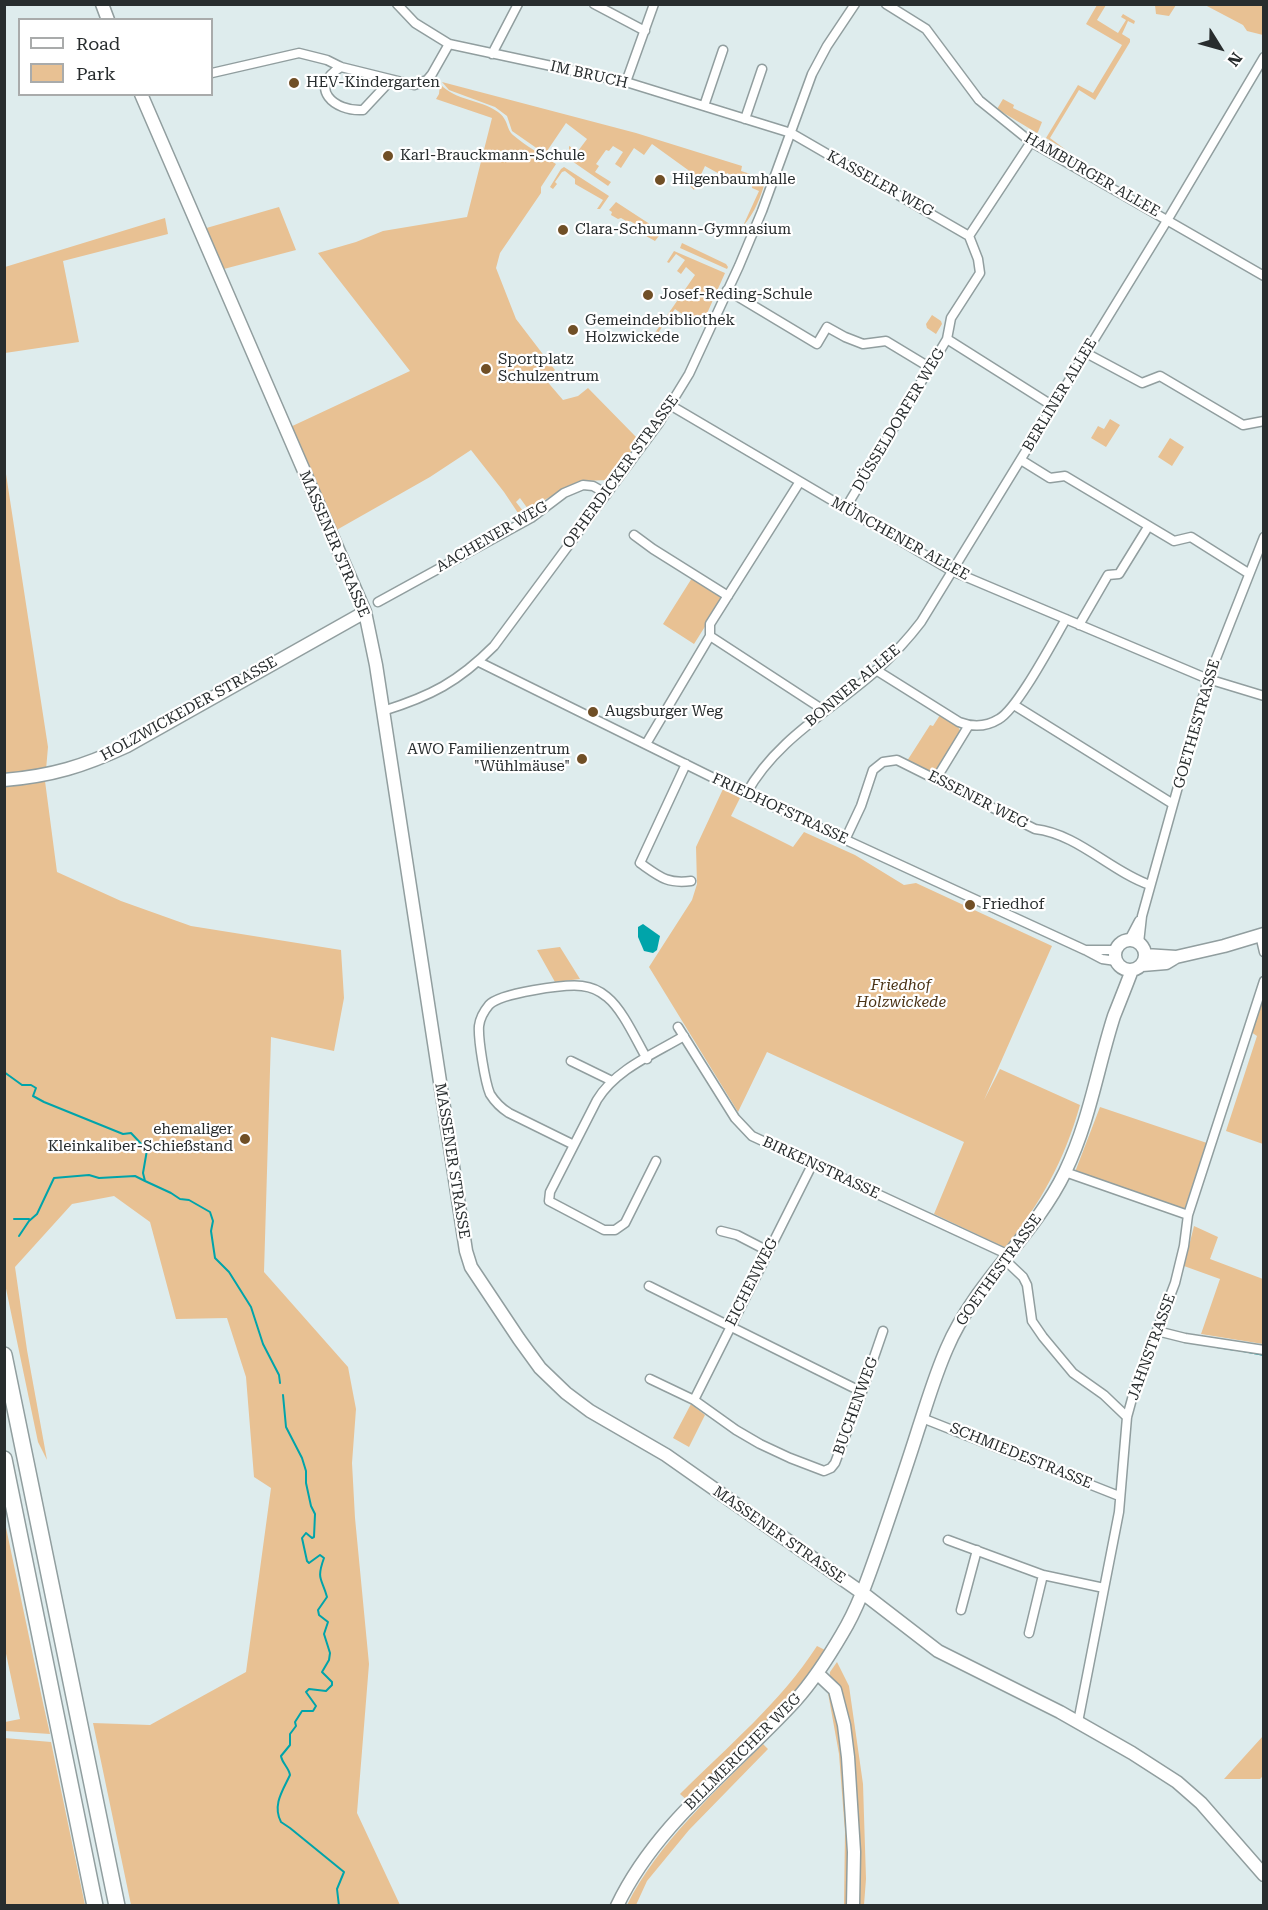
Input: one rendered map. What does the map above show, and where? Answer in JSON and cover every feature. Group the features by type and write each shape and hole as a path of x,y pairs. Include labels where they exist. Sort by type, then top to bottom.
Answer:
{"highway":[{"path":"4,1355 117,1905"},
{"path":"4,1459 95,1905"}],"street":[{"name":"IM BRUCH","path":"397,4 415,23 449,44 626,82 790,133"},
{"path":"492,54 518,4"},
{"path":"594,4 645,31"},
{"path":"626,82 654,4"},
{"name":"OPHERDICKER STRASSE","path":"383,711 421,699 448,684 479,662 495,646 670,405 689,374 728,290 762,211 819,59 855,4"},
{"name":"HAMBURGER ALLEE","path":"886,4 927,29 979,99 1031,142 1168,219 1263,276"},
{"path":"213,73 299,53 327,60 341,67 407,84 421,83 432,74 449,44"},
{"path":"704,106 723,50"},
{"name":"BERLINER ALLEE","path":"952,571 1168,219 1263,57"},
{"path":"341,67 329,76 324,88 331,101 355,110 363,110 391,80"},
{"path":"745,119 762,69"},
{"name":"MASSENER STRASSE","path":"142,96 365,612 376,665 462,1228 471,1267 540,1368 566,1393 590,1411 666,1455 863,1593 942,1654 1078,1722 1177,1782 1218,1821 1263,1875"},
{"name":"KASSELER WEG","path":"790,133 969,236"},
{"path":"969,236 1031,142"},
{"name":"DÜSSELDORFER WEG","path":"845,509 947,339 950,321 980,273 978,258 969,236"},
{"path":"728,290 817,344 827,327 845,338 862,344 886,341 929,368"},
{"path":"947,339 1053,406"},
{"path":"1086,352 1142,383 1160,376 1244,425 1263,421"},
{"name":"MÜNCHENER ALLEE","path":"670,405 952,571 1208,679 1263,696"},
{"path":"1021,460 1050,478 1065,476 1174,541 1191,537 1248,573"},
{"path":"646,744 710,636 710,624 799,483"},
{"name":"AACHENER WEG","path":"378,602 531,518 564,493 583,485 593,486 607,494"},
{"path":"1079,625 1108,575 1119,574 1148,527"},
{"path":"634,535 728,596"},
{"name":"GOETHESTRASSE","path":"1134,942 1208,679 1263,537"},
{"name":"BONNER ALLEE","path":"746,794 753,781 777,751 876,670 909,638 952,571"},
{"name":"HOLZWICKEDER STRASSE","path":"4,780 63,772 127,746 365,612"},
{"path":"876,670 959,722 969,726 982,725 998,720 1014,705 1066,619"},
{"path":"710,636 825,711"},
{"name":"FRIEDHOFSTRASSE","path":"479,662 746,794 845,840 1085,950 1129,961"},
{"path":"1014,705 1173,804"},
{"path":"936,779 969,726"},
{"name":"ESSENER WEG","path":"845,840 861,806 871,776 879,764 886,760 897,760 1035,829 1051,831 1132,879 1150,885"},
{"path":"686,764 640,863 675,883 692,881"},
{"path":"1129,961 1166,963 1176,957 1262,935 1263,952"},
{"path":"1123,942 1134,942 1145,950 1129,961 1123,942"},
{"name":"GOETHESTRASSE","path":"863,1593 934,1378 956,1328 977,1296 1041,1215 1065,1172 1088,1115 1129,961"},
{"name":"JAHNSTRASSE","path":"1078,1722 1119,1512 1127,1417 1135,1388 1180,1264 1188,1215 1263,981"},
{"path":"574,1145 509,1113 492,1097 486,1079 479,1029 482,1015 488,1006 497,998 509,995 567,986 588,987 600,992 611,1001 647,1059"},
{"name":"BIRKENSTRASSE","path":"678,1027 742,1128 758,1139 1007,1257"},
{"path":"656,1161 625,1223 615,1230 604,1230 549,1201 550,1192 597,1100 612,1081 684,1036"},
{"path":"570,1061 612,1081"},
{"name":"EICHENWEG","path":"694,1400 812,1164"},
{"path":"1065,1172 1188,1215"},
{"path":"721,1231 737,1235 768,1251"},
{"path":"1007,1257 1027,1285 1030,1314 1035,1327 1073,1374 1104,1395 1127,1417"},
{"path":"649,1286 862,1392"},
{"name":"BUCHENWEG","path":"694,1400 736,1430 790,1458 824,1470 831,1468 835,1463 862,1392 883,1331"},
{"path":"1157,1331 1185,1338 1263,1350"},
{"path":"650,1379 694,1400"},
{"name":"SCHMIEDESTRASSE","path":"922,1418 1119,1496"},
{"path":"948,1540 1043,1575 1104,1588"},
{"path":"961,1610 977,1550"},
{"path":"1029,1633 1043,1575"},
{"name":"BILLMERICHER WEG","path":"617,1905 634,1874 659,1840 709,1785 771,1726 818,1673 844,1631 863,1593"},
{"path":"818,1673 835,1690 844,1725 854,1852 853,1905"}],"green space":[{"path":"1097,5 1106,5 1097,20 1118,33 1126,20 1121,17 1123,14 1135,21 1134,24 1128,21 1122,34 1130,39 1130,42 1095,100 1079,90 1050,138 1066,150 1046,138 1078,85 1093,93 1122,45 1086,24"},
{"path":"1155,5 1176,5 1169,16 1156,14"},
{"path":"1205,5 1263,5 1263,35 1247,31 1243,25"},
{"path":"442,82 636,133 742,166 741,171 766,179 762,192 743,226 759,191 752,188 752,184 747,182 746,184 727,173 725,177 705,166 694,190 689,185 695,175 652,144 644,155 634,148 621,168 615,164 623,152 613,146 609,151 606,150 596,164 599,166 595,172 611,182 608,186 569,159 569,146 578,151 587,139 566,123 545,154 512,131 507,116 495,107 449,90"},
{"path":"440,84 453,94 498,112 513,135 556,164 541,187 541,193 500,253 496,268 516,319 555,370 545,379 563,400 578,396 588,388 639,440 611,480 579,481 528,509 520,498 516,502 523,511 518,513 471,450 430,477 333,532 286,429 410,371 318,253 383,231 467,217 492,118 436,99"},
{"path":"1003,99 1014,105 1013,108 1042,122 1038,132 997,109"},
{"path":"564,167 609,196 600,209 597,209 603,200 575,184 575,179 565,171 555,182 557,184 553,189 550,187"},
{"path":"616,202 662,232 655,241 646,236 649,231 642,226 611,215 612,212 609,210"},
{"path":"279,207 296,250 220,270 203,229"},
{"path":"165,218 168,234 63,261 79,342 5,353 5,267"},
{"path":"682,243 726,264 727,269 680,248"},
{"path":"674,251 725,273 701,327 675,309 650,344 648,343 695,275 686,267 681,274 677,271 685,260 676,254 669,263 667,262"},
{"path":"932,315 942,324 936,334 927,328 926,324"},
{"path":"1110,419 1120,425 1106,447 1091,438 1098,426 1104,429"},
{"path":"1170,438 1184,447 1172,466 1158,457"},
{"path":"4,461 48,747 45,781 57,872 121,901 191,926 341,950 344,998 334,1051 271,1037 264,1272 348,1367 356,1409 352,1463 369,1664 357,1813 400,1905 131,1905 93,1723 150,1725 246,1672 271,1488 254,1477 246,1377 227,1318 176,1319 150,1222 114,1196 72,1204 15,1267 47,1460 38,1442 4,1279"},
{"path":"692,578 723,598 694,644 663,624"},
{"path":"940,715 957,725 961,732 937,772 932,773 907,761 930,725 933,726"},
{"name":"Friedhof Holzwickede","path":"723,789 740,798 731,816 793,847 804,832 855,855 904,885 916,883 1052,946 984,1100 1000,1069 1080,1105 1059,1163 1030,1214 1006,1248 934,1214 964,1142 767,1052 738,1112 649,967 692,900 697,884 696,847"},
{"path":"560,947 580,979 555,982 537,950"},
{"path":"1263,996 1263,1144 1226,1131 1257,1036 1251,1032"},
{"path":"1100,1107 1207,1143 1184,1210 1075,1172"},
{"path":"1194,1226 1218,1237 1210,1259 1263,1279 1263,1344 1201,1334 1220,1279 1184,1266"},
{"path":"691,1404 705,1415 689,1447 673,1438"},
{"path":"4,1518 50,1734 5,1731 5,1722 20,1719 5,1649"},
{"path":"817,1646 825,1650 778,1711 688,1801 680,1794 770,1705 803,1667"},
{"path":"837,1662 849,1686 863,1784 866,1879 864,1905 844,1905 845,1832 839,1754 828,1693 830,1672"},
{"path":"1263,1736 1263,1776 1260,1779 1224,1779"},
{"path":"4,1738 51,1742 85,1905 5,1905"},
{"path":"763,1744 768,1749 689,1830 647,1881 636,1905 627,1905 640,1882 671,1840 706,1800"}],"water":[{"path":"643,924 660,936 657,950 653,953 644,951 638,937 638,927"}],"waterway":[{"path":"4,1072 22,1085 31,1085 36,1088 33,1096 44,1102 123,1134 131,1133 147,1150 143,1173 145,1181 210,1212 213,1221 211,1231 215,1258 229,1272 251,1307 263,1344 279,1375 280,1383"},
{"path":"19,1236 37,1214 54,1178 89,1175 99,1178 135,1176 145,1181"},
{"path":"14,1219 29,1219"},
{"path":"1217,1347 1236,1350"},
{"path":"1238,1350 1264,1355"},
{"path":"283,1395 286,1427 302,1458 311,1506 315,1514 314,1537 306,1533 302,1538 307,1561 309,1563 320,1555 324,1558 320,1575 327,1597 318,1610 319,1615 328,1622 324,1634 330,1653 322,1672 332,1682 332,1685 326,1691 309,1689 306,1692 316,1706 313,1711 302,1711 290,1734 290,1745 281,1756 290,1775 280,1798 278,1810 281,1822 344,1872 337,1889 339,1906"}],"place":[{"name":"HEV-Kindergarten","path":"294,83"},
{"name":"Karl-Brauckmann-Schule","path":"388,156"},
{"name":"Hilgenbaumhalle","path":"660,180"},
{"name":"Clara-Schumann-Gymnasium","path":"563,230"},
{"name":"Josef-Reding-Schule","path":"648,295"},
{"name":"Gemeindebibliothek Holzwickede","path":"573,330"},
{"name":"Sportplatz Schulzentrum","path":"486,369"},
{"name":"Augsburger Weg","path":"593,712"},
{"name":"AWO Familienzentrum \"Wühlmäuse\"","path":"582,759"},
{"name":"Friedhof","path":"970,905"},
{"name":"ehemaliger Kleinkaliber-Schießstand","path":"245,1139"}]}
